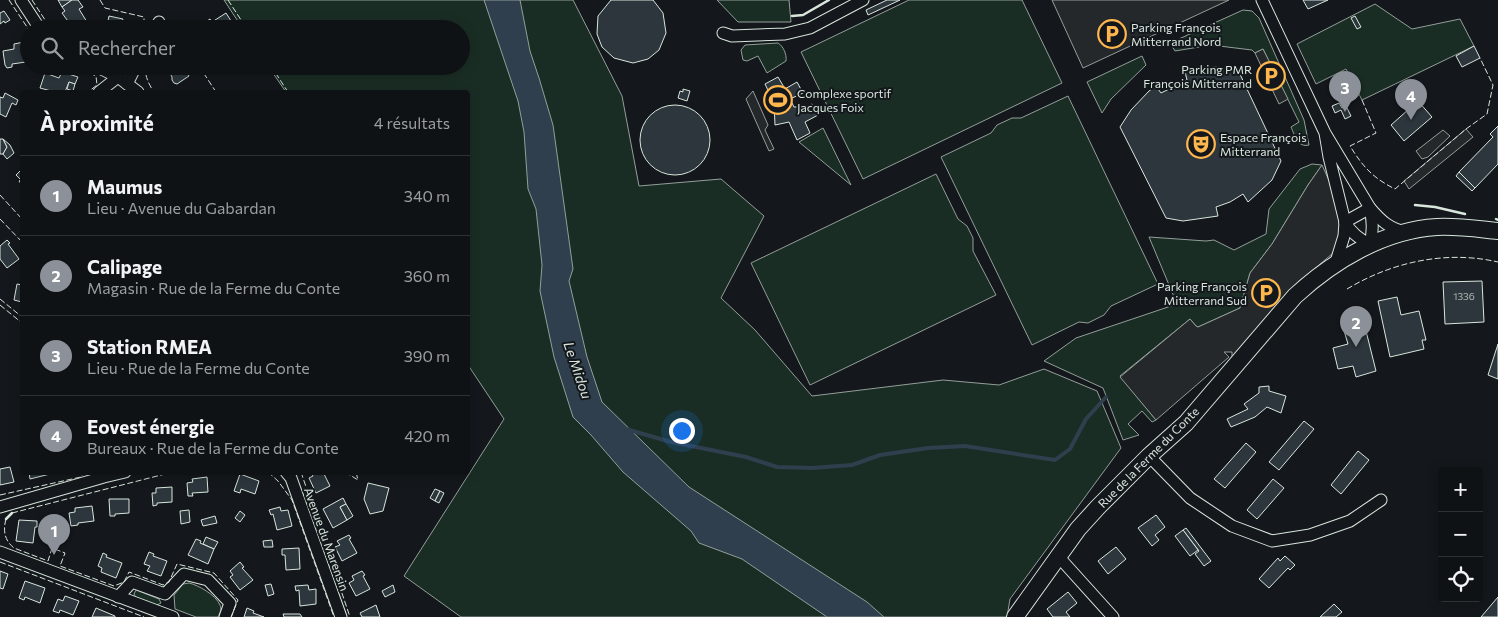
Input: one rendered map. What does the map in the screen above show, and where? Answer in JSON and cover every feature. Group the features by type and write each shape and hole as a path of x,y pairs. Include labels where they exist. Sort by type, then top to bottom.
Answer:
{"street":[{"path":"21,0 34,20"},
{"path":"723,33 732,36 785,34 810,28 863,0"},
{"path":"1262,0 1325,133 1370,208 1387,225 1407,232"},
{"path":"112,75 135,90"},
{"path":"103,90 122,80 127,75"},
{"path":"1325,133 1345,222 1355,236 1370,245 1373,232 1370,208"},
{"path":"1345,222 1370,208"},
{"path":"1335,265 1344,236 1345,222"},
{"name":"Rue de la Ferme du Conte","path":"1015,617 1078,529 1149,456 1186,423 1295,296 1311,282 1335,265 1370,245 1407,232 1436,227 1462,227 1498,231"},
{"path":"1149,456 1190,498 1232,526 1272,540 1310,535 1350,521 1382,500"},
{"path":"1,508 104,475"},
{"name":"Avenue du Marensin","path":"288,475 341,617"},
{"path":"0,552 172,617"},
{"path":"1058,556 1113,617"},
{"path":"118,597 132,582 165,594 184,574 208,580 230,603 225,617"}],"green space":[{"path":"224,0 573,0 622,96 639,186 721,179 764,216 721,298 755,330 812,396 943,380 999,385 1044,369 1097,391 1121,448 1010,599 1007,617 461,617 404,576 504,419 470,368 470,90 285,90 274,75 470,75 470,20 237,20"},
{"path":"717,0 789,0 791,22 738,22"},
{"path":"909,0 1022,0 1062,83 863,179 801,52"},
{"path":"1375,4 1412,29 1460,19 1474,46 1362,100 1346,69 1316,84 1297,44"},
{"path":"1243,10 1252,11 1259,18 1304,120 1309,145 1302,145 1300,143 1291,127 1299,122 1263,49 1255,53 1252,50 1211,45 1175,51 1170,43"},
{"path":"778,43 784,50 786,61 767,73 758,56 747,61 743,60 741,50 745,45"},
{"path":"1142,56 1146,65 1111,99 1102,113 1087,82"},
{"path":"1068,96 1158,284 1111,306 1104,315 1088,323 1079,322 1032,345 941,157 991,133 997,125 1012,118 1021,118"},
{"path":"823,128 851,185 799,142"},
{"path":"1312,164 1322,165 1272,244 1250,273 1240,308 1198,327 1190,319 1120,376 1156,420 1152,422 1142,411 1128,424 1139,435 1123,440 1103,388 1044,361 1076,338 1177,304 1149,237 1214,240 1234,250 1266,234 1269,209 1300,169"},
{"path":"936,174 958,219 967,226 973,238 973,251 996,295 810,385 751,263"},
{"path":"189,583 206,591 218,601 221,608 218,617 196,617 175,609 174,595 183,584"},
{"path":"136,590 159,599 161,603 157,605 136,598 134,594"}],"shaded area":[{"name":"Parking François Mitterrand Nord","path":"1052,0 1229,0 1083,68"},
{"name":"Parking PMR François Mitterrand","path":"1263,49 1288,99 1279,104 1255,53"},
{"path":"753,91 768,125 765,130 774,149 769,151 746,99"},
{"path":"1466,129 1473,137 1409,189 1404,181"},
{"path":"1443,130 1450,136 1428,157 1422,159 1416,151"},
{"name":"Parking François Mitterrand Sud","path":"1322,165 1336,196 1342,227 1340,240 1333,253 1296,285 1232,358 1232,352 1224,352 1229,357 1156,420 1120,377 1190,319 1198,327 1240,308 1250,273 1272,244"}],"water":[{"name":"Le Midou","path":"484,0 520,0 530,51 553,125 573,269 569,281 587,357 602,402 689,487 867,602 884,617 827,617 742,559 699,543 691,531 623,472 573,417 554,357 540,291 542,265 536,209 528,189 524,132 518,101"}],"building":[{"path":"58,0 72,0 62,7"},
{"path":"72,0 78,0 83,7 79,9 86,20 67,20 62,13 65,11 62,7"},
{"path":"611,0 653,0 663,13 666,33 659,50 648,59 633,63 614,58 602,47 597,34 598,16"},
{"path":"887,0 900,0 868,15 866,10"},
{"path":"1303,0 1328,0 1308,9"},
{"path":"4,11 10,20 0,24 0,13"},
{"path":"226,13 230,20 215,20"},
{"path":"109,16 123,19 123,20 108,20"},
{"path":"1355,16 1361,27 1357,29 1351,18"},
{"path":"20,43 20,63 12,64 12,67 7,68 3,51 14,49 14,44"},
{"path":"1474,46 1480,58 1462,67 1456,56"},
{"name":"Espace François Mitterrand","path":"1214,67 1238,70 1281,161 1272,180 1248,202 1243,194 1230,202 1216,207 1218,216 1183,221 1166,218 1120,127 1131,110 1156,86 1161,93 1187,80 1185,72"},
{"path":"44,75 59,78 60,75 78,77 75,84 69,82 66,90 40,88"},
{"path":"171,75 189,76 177,84 174,83"},
{"path":"778,77 785,89 797,82 803,93 790,99 794,107 797,107 799,111 812,104 818,115 805,122 810,133 797,140 789,122 775,125 774,103 765,84"},
{"path":"69,82 75,84 73,90 67,89"},
{"path":"683,89 690,91 687,101 678,98 680,91 683,92"},
{"path":"5,93 18,100 16,105 12,103 6,117 0,114 0,97 3,98"},
{"path":"1418,101 1432,117 1404,141 1391,125"},
{"path":"1339,103 1342,108 1346,106 1351,116 1345,119 1341,110 1335,113 1332,106"},
{"path":"675,105 688,108 700,115 707,127 710,140 707,153 700,165 688,172 675,175 662,172 650,165 643,153 640,140 643,127 650,115 662,108"},
{"path":"1498,126 1498,164 1475,188 1459,172 1493,137 1490,134"},
{"path":"0,139 3,139 7,147 3,154 0,154"},
{"path":"3,139 10,145 14,153 7,159 3,154 7,147"},
{"path":"20,171 20,179 16,175"},
{"path":"1459,172 1475,188 1472,191 1456,176"},
{"path":"7,240 19,259 7,268 0,259 0,246"},
{"path":"1482,281 1484,322 1445,324 1443,282"},
{"path":"17,284 20,285 20,302 14,300"},
{"path":"1397,297 1401,315 1419,311 1426,340 1422,340 1424,349 1390,357 1378,301"},
{"path":"1363,319 1376,371 1356,377 1353,366 1338,369 1333,348 1348,344 1342,324"},
{"path":"1498,344 1498,379 1488,375"},
{"path":"1269,386 1269,391 1286,396 1281,413 1267,407 1255,417 1231,427 1227,419 1248,409 1244,404 1259,393 1259,387"},
{"path":"1304,421 1314,429 1279,470 1269,462"},
{"path":"1246,443 1256,452 1225,488 1214,479"},
{"path":"1358,451 1369,460 1341,494 1331,485"},
{"path":"10,467 14,482 0,485 0,469"},
{"path":"29,475 46,475 30,479"},
{"path":"240,475 259,481 255,494 241,489 240,493 234,491"},
{"path":"324,475 330,486 316,493 309,478"},
{"path":"207,477 208,492 192,493 193,496 188,496 187,483 193,482 192,479"},
{"path":"1273,479 1284,488 1257,519 1247,510"},
{"path":"368,483 389,488 383,511 370,514 364,499"},
{"path":"172,487 172,502 157,503 157,505 153,506 152,493 156,493 156,488"},
{"path":"435,489 440,491 435,501 430,498"},
{"path":"440,491 444,493 439,503 435,501"},
{"path":"343,498 346,504 340,507 347,520 333,528 323,509"},
{"path":"109,499 129,499 129,513 110,516"},
{"path":"346,504 353,516 347,520 340,507"},
{"path":"92,506 94,521 71,526 69,513 75,512 75,508"},
{"path":"280,507 281,511 288,510 292,526 277,530 273,514 271,515 269,510"},
{"path":"189,510 190,522 181,524 180,511"},
{"path":"240,511 245,515 240,522 235,518"},
{"path":"1156,515 1165,527 1155,535 1159,540 1152,546 1138,528"},
{"path":"215,516 217,523 203,526 201,520"},
{"path":"19,520 37,521 33,543 16,541"},
{"path":"1186,528 1211,561 1204,566 1195,554 1199,551 1183,530"},
{"path":"1183,530 1198,550 1190,556 1175,536"},
{"path":"349,535 351,538 349,539 357,553 342,561 335,547 340,545 337,541"},
{"path":"206,537 218,542 214,549 203,544"},
{"path":"196,539 201,541 200,543 214,549 208,564 188,555"},
{"path":"272,540 273,547 264,547 263,541"},
{"path":"1116,547 1126,559 1108,574 1098,561"},
{"path":"299,548 300,569 286,570 285,555 282,555 282,549"},
{"path":"149,552 154,554 153,556 167,561 161,576 147,571 150,566 144,564"},
{"path":"103,553 107,555 106,557 122,563 116,578 101,572 102,568 98,566"},
{"path":"1285,556 1295,565 1290,570 1288,568 1269,588 1259,579 1278,558 1280,561"},
{"path":"240,562 244,567 242,568 253,580 240,590 230,577 233,575 230,571"},
{"path":"0,571 8,574 3,589 0,588"},
{"path":"362,571 370,589 356,596 349,583 354,580 352,576"},
{"path":"25,581 45,588 40,603 25,597 24,600 19,598"},
{"path":"271,584 274,594 268,596 265,585"},
{"path":"308,585 309,590 316,589 316,604 300,606 299,590 296,591 295,586"},
{"path":"393,585 395,592 385,597 382,591"},
{"path":"1068,592 1077,603 1066,612 1070,617 1053,617 1047,609"},
{"path":"65,596 79,601 73,615 60,610 59,613 53,611 58,599 63,601"},
{"path":"1498,597 1498,617 1481,617"},
{"path":"1334,604 1342,612 1336,617 1320,617"},
{"path":"376,605 380,617 362,617 360,613"},
{"path":"96,608 115,616 115,617 92,617"},
{"path":"247,608 254,611 253,613 264,617 244,617"},
{"path":"283,614 300,614 302,617 284,617"}],"waterway":[{"path":"626,429 671,442 746,457 777,467 812,468 852,465 880,455 928,448 965,446 1055,460 1070,449 1086,419 1106,397"}],"fence":[{"path":"9,0 22,20"},
{"path":"32,0 45,20"},
{"path":"100,0 105,8 144,17 144,20"},
{"path":"228,0 241,20"},
{"path":"1362,100 1376,133 1350,146 1369,171 1395,189 1466,129 1487,114 1493,85 1480,58"},
{"path":"91,90 97,85 96,76 94,75"},
{"path":"146,75 153,90"},
{"path":"205,75 215,90"},
{"path":"277,75 287,90"},
{"path":"0,195 20,217"},
{"path":"0,219 20,240"},
{"path":"1347,289 1382,272 1420,261 1459,257 1498,262"},
{"path":"0,299 20,315"},
{"path":"0,305 20,321"},
{"path":"0,495 81,477 83,475"},
{"path":"12,513 161,475"},
{"path":"271,475 292,500 334,617"},
{"path":"302,475 350,617"},
{"path":"350,475 358,480 357,475"},
{"path":"6,519 5,535 8,542 14,548 48,561 52,548 65,553 60,566 114,586 124,582 129,572 163,585 169,582 177,564 214,573 238,600 231,617"},
{"path":"0,562 144,617"}],"wall":[{"path":"792,16 803,15 829,0"},
{"path":"1415,205 1435,207 1465,214"},
{"path":"6,519 12,513"}],"place":[{"name":"Parking François Mitterrand Nord","path":"1112,34"},
{"name":"Parking PMR François Mitterrand","path":"1271,76"},
{"name":"Complexe sportif Jacques Foix","path":"778,100"},
{"name":"Station RMEA","path":"1345,112"},
{"name":"Eovest énergie","path":"1411,120"},
{"name":"Espace François Mitterrand","path":"1201,144"},
{"name":"Parking François Mitterrand Sud","path":"1266,293"},
{"name":"Calipage","path":"1356,347"},
{"name":"Maumus","path":"54,555"}]}
